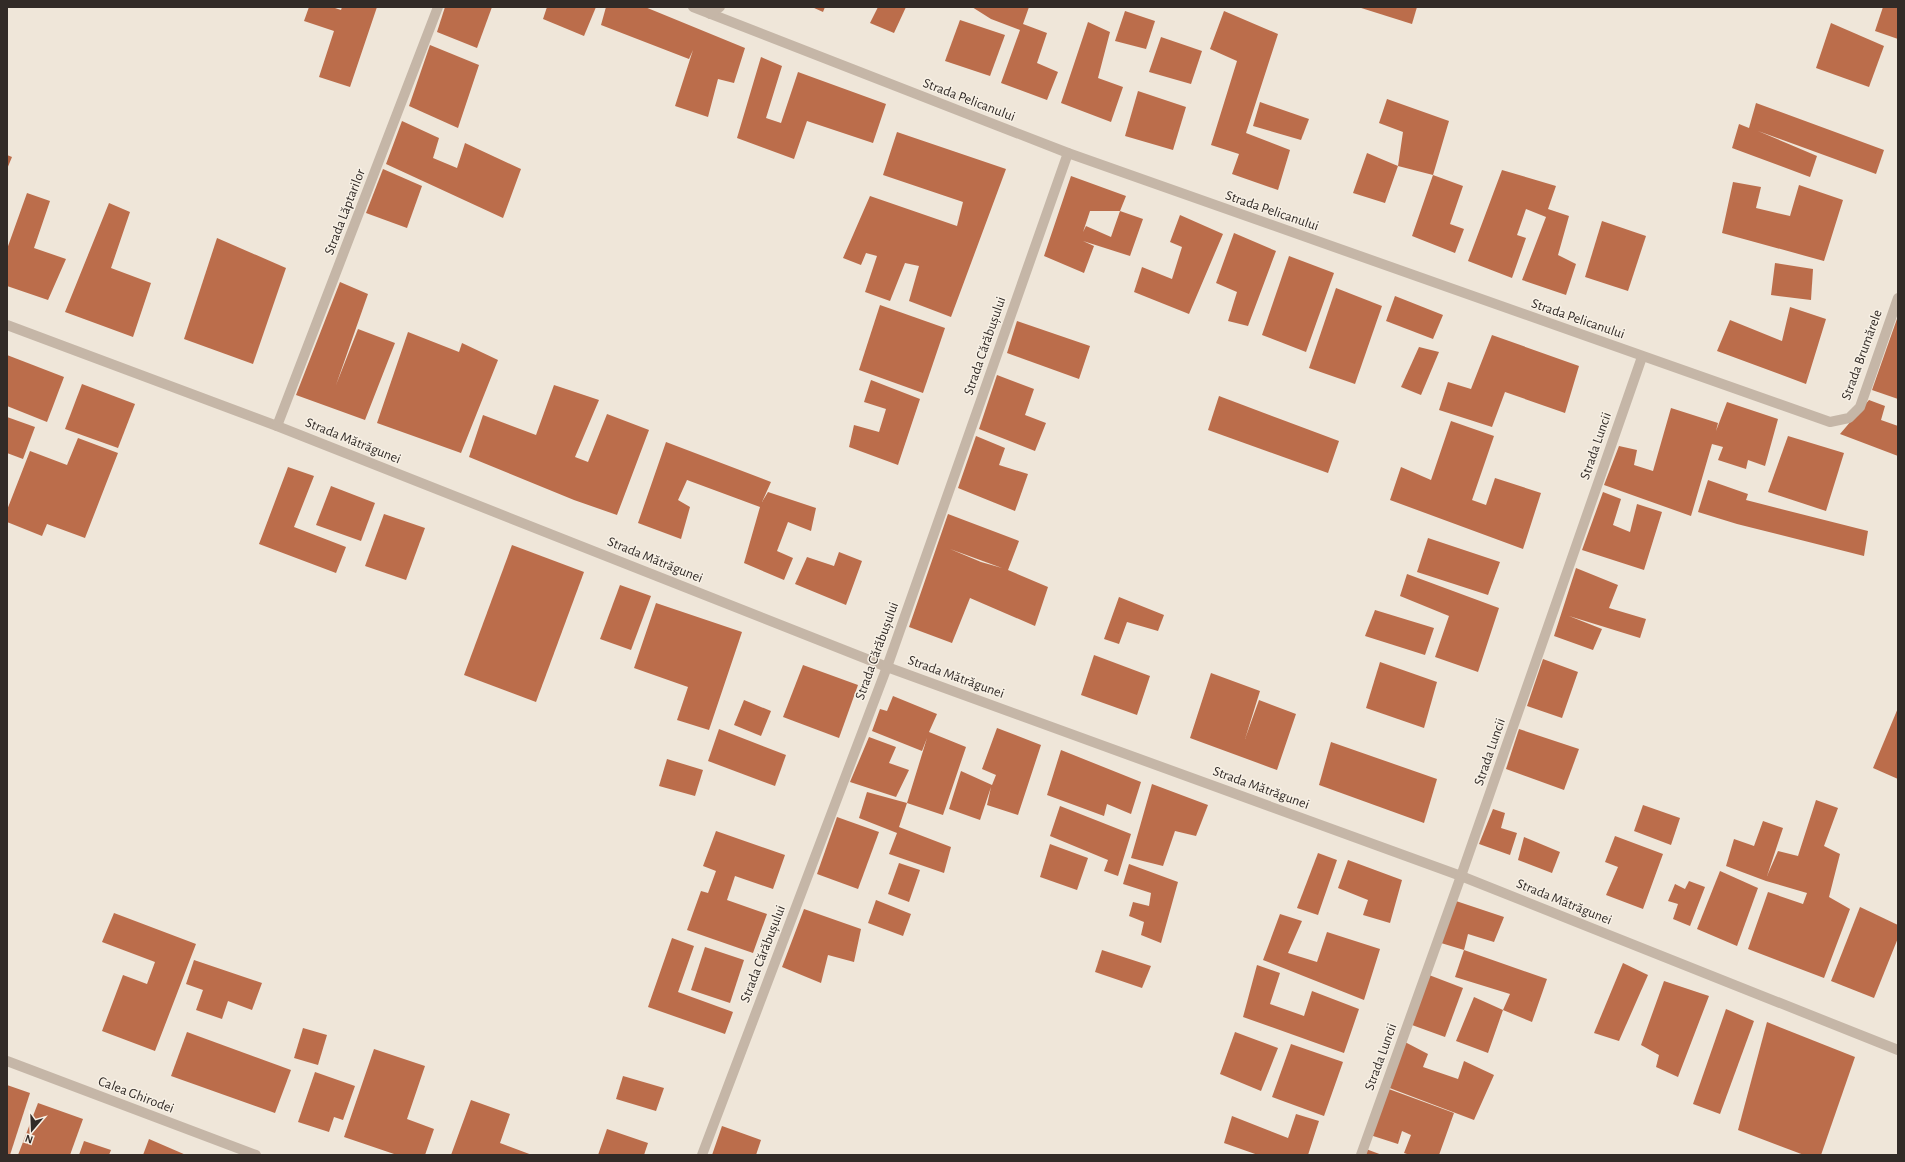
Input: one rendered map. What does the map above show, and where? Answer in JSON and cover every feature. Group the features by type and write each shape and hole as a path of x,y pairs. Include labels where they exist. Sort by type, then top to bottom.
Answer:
{"street":[{"name":"Strada Lăptarilor","path":"277,426 438,7"},
{"name":"Strada Pelicanului","path":"692,7 1068,154 1830,422 1849,418"},
{"path":"710,14 720,7"},
{"name":"Strada Cărăbușului","path":"702,1155 887,667 1068,154"},
{"name":"Strada Brumărele","path":"1849,418 1860,407 1898,298"},
{"name":"Strada Mătrăgunei","path":"7,325 277,426 887,667 1461,876 1898,1050"},
{"name":"Strada Luncii","path":"1361,1155 1461,876 1642,357"},
{"name":"Calea Ghirodei","path":"7,1061 256,1155"}],"building":[{"path":"309,7 332,7 341,10 342,7 377,7 350,87 319,77 334,31 304,21"},
{"path":"445,7 492,7 477,48 437,32"},
{"path":"547,7 596,7 584,36 543,19"},
{"path":"606,7 645,7 745,48 734,83 718,79 708,117 675,106 693,50 689,59 601,25"},
{"path":"812,7 825,7 823,12"},
{"path":"878,7 906,7 894,33 870,23"},
{"path":"972,7 1029,7 1023,24 1047,33 1037,63 1058,72 1047,100 1001,83 1020,30 991,19"},
{"path":"1358,7 1417,7 1412,24"},
{"path":"1883,7 1898,7 1898,39 1875,31"},
{"path":"1125,11 1155,21 1146,49 1115,41"},
{"path":"1224,11 1278,34 1246,133 1290,150 1278,190 1232,174 1239,154 1211,145 1237,61 1210,49"},
{"path":"960,20 1005,35 990,76 945,61"},
{"path":"1088,22 1110,32 1098,78 1123,87 1111,122 1061,103"},
{"path":"1831,23 1884,46 1869,87 1816,68"},
{"path":"1161,37 1202,51 1191,84 1149,72"},
{"path":"430,45 479,65 458,128 409,106"},
{"path":"761,57 782,66 766,118 781,123 798,72 886,104 873,143 807,121 794,159 737,138"},
{"path":"1138,91 1186,107 1173,150 1125,136"},
{"path":"1387,99 1449,121 1433,175 1398,166 1403,132 1379,123"},
{"path":"1260,102 1309,119 1301,140 1253,126"},
{"path":"1756,103 1884,150 1876,174 1758,131 1817,156 1810,177 1732,148 1739,124 1749,128"},
{"path":"402,121 439,138 433,158 457,168 465,143 521,169 503,218 386,164"},
{"path":"897,132 1006,169 951,317 909,301 919,266 905,263 890,301 865,292 877,256 866,253 861,265 843,258 870,196 957,226 963,202 883,175"},
{"path":"1367,153 1398,166 1385,203 1353,193"},
{"path":"7,155 12,157 7,169"},
{"path":"383,169 422,186 407,228 366,213"},
{"path":"1502,170 1556,186 1548,209 1569,216 1558,255 1576,264 1566,295 1522,280 1546,217 1526,209 1517,235 1526,238 1512,278 1468,261"},
{"path":"1433,175 1463,186 1450,224 1464,229 1455,253 1412,236"},
{"path":"1071,176 1126,196 1120,211 1143,219 1130,256 1083,241 1094,246 1084,273 1044,256","holes":["1090,211 1120,211 1111,237 1086,226 1083,232"]},
{"path":"1733,182 1761,187 1756,208 1790,216 1799,185 1843,200 1824,261 1722,233"},
{"path":"27,193 50,201 34,248 66,259 48,300 7,286 7,249"},
{"path":"109,203 130,212 111,268 151,283 133,337 65,312"},
{"path":"1180,215 1223,234 1189,314 1134,292 1142,267 1172,279 1182,247 1170,242"},
{"path":"1602,221 1646,236 1628,291 1585,277"},
{"path":"1234,233 1276,251 1248,326 1228,321 1237,292 1216,283"},
{"path":"217,238 286,268 253,364 184,339"},
{"path":"1289,256 1334,273 1306,352 1262,335"},
{"path":"1775,263 1813,269 1811,300 1771,295"},
{"path":"340,282 368,294 336,385 358,329 395,343 365,420 296,395"},
{"path":"1336,288 1382,306 1355,384 1309,368"},
{"path":"1395,296 1443,315 1433,339 1386,321"},
{"path":"880,305 945,328 923,393 859,370"},
{"path":"1790,307 1826,319 1806,384 1717,351 1730,320 1782,341"},
{"path":"1898,316 1898,399 1872,390"},
{"path":"1017,321 1090,346 1079,379 1007,353"},
{"path":"408,332 459,352 462,343 498,360 461,453 377,423"},
{"path":"1492,335 1579,366 1565,413 1505,392 1492,427 1439,410 1448,382 1471,389"},
{"path":"1419,347 1439,352 1421,395 1401,387"},
{"path":"7,355 64,377 47,422 7,406"},
{"path":"997,375 1034,389 1025,415 1046,423 1035,451 979,429"},
{"path":"871,380 920,399 898,465 849,447 854,425 879,432 886,409 864,402"},
{"path":"82,384 135,404 118,448 65,429"},
{"path":"554,385 599,400 575,457 588,462 607,414 649,430 617,515 574,500 469,457 483,415 536,435"},
{"path":"1219,396 1339,441 1328,473 1208,430"},
{"path":"1869,400 1885,406 1881,420 1898,426 1898,456 1840,434"},
{"path":"1727,402 1778,419 1765,466 1748,460 1746,469 1718,460 1723,447 1712,444 1691,516 1604,485 1619,446 1637,450 1634,465 1653,471 1671,408 1718,423 1716,431"},
{"path":"7,417 35,427 23,459 7,453"},
{"path":"1451,421 1494,436 1472,500 1486,505 1495,478 1541,493 1523,549 1390,500 1401,467 1431,480"},
{"path":"976,436 1005,448 999,465 1028,474 1015,511 958,488"},
{"path":"1788,436 1844,453 1826,511 1768,492"},
{"path":"78,438 118,453 85,538 47,524 42,536 7,522 7,510 30,451 67,465"},
{"path":"666,442 771,482 762,502 768,492 816,508 811,531 788,522 777,551 793,558 784,580 744,563 760,507 687,480 678,500 690,507 681,539 638,523"},
{"path":"288,467 314,476 294,527 346,547 336,573 259,544"},
{"path":"1708,480 1748,494 1746,500 1868,531 1864,556 1737,524 1698,512"},
{"path":"331,486 375,503 361,541 316,525"},
{"path":"1603,492 1621,499 1613,525 1630,532 1637,504 1662,512 1644,570 1582,550"},
{"path":"384,514 425,528 406,580 365,566"},
{"path":"948,514 1019,541 1008,570 1048,587 1035,626 970,598 952,643 909,627","holes":["950,549 1002,568 981,562"]},
{"path":"1428,538 1500,562 1488,595 1417,572"},
{"path":"512,545 584,572 536,702 464,675"},
{"path":"839,552 862,561 846,605 795,584 807,557 834,566"},
{"path":"1576,568 1618,585 1609,608 1646,619 1640,638 1569,616 1602,629 1593,650 1554,636"},
{"path":"1407,574 1499,608 1478,672 1435,657 1449,616 1400,596"},
{"path":"620,585 651,596 631,650 600,639"},
{"path":"1119,597 1164,615 1158,631 1127,622 1119,644 1104,639"},
{"path":"656,603 742,632 709,730 677,720 688,687 634,668"},
{"path":"1375,610 1434,628 1425,655 1365,636"},
{"path":"1094,655 1150,676 1137,715 1081,695"},
{"path":"1543,659 1578,672 1562,718 1527,706"},
{"path":"1380,662 1437,682 1424,728 1366,708"},
{"path":"803,665 858,685 839,738 783,717"},
{"path":"1211,673 1260,691 1245,739 1259,700 1296,714 1277,770 1190,738"},
{"path":"893,696 937,714 929,732 966,747 943,815 907,803 927,738 922,751 872,731 880,709 887,711"},
{"path":"744,700 771,711 761,736 734,725"},
{"path":"1898,708 1898,779 1873,768"},
{"path":"997,728 1041,745 1018,815 987,805 991,787 980,820 949,809 961,771 992,785 996,775 982,769"},
{"path":"719,729 786,755 775,786 708,761"},
{"path":"1519,729 1579,749 1564,790 1506,769"},
{"path":"869,737 896,747 889,763 909,770 896,797 850,782"},
{"path":"1331,742 1437,779 1424,823 1319,785"},
{"path":"1061,750 1141,782 1131,814 1107,804 1104,816 1047,795"},
{"path":"667,759 703,770 695,796 659,786"},
{"path":"1152,784 1208,805 1196,836 1175,831 1163,866 1131,858"},
{"path":"867,792 907,803 899,827 951,847 944,873 889,854 897,833 859,818"},
{"path":"1816,800 1838,808 1824,846 1840,854 1829,897 1850,909 1824,978 1748,949 1768,892 1803,904 1807,893 1766,881 1726,866 1734,839 1754,846 1763,821 1783,828 1767,876 1778,851 1798,856"},
{"path":"1643,805 1680,818 1671,845 1634,831"},
{"path":"1060,806 1131,834 1118,876 1104,871 1108,860 1050,836"},
{"path":"1493,809 1505,813 1501,828 1517,833 1510,855 1479,844"},
{"path":"837,817 879,832 858,889 817,874"},
{"path":"716,831 785,855 773,889 735,876 727,900 767,914 753,953 687,930 701,891 708,893 716,871 703,866"},
{"path":"1615,836 1663,854 1643,909 1606,895 1618,867 1605,862"},
{"path":"1524,837 1560,852 1552,873 1518,860"},
{"path":"1050,844 1088,858 1077,890 1040,877"},
{"path":"1318,853 1337,860 1318,915 1297,908"},
{"path":"1348,860 1402,880 1390,923 1363,915 1368,900 1338,888"},
{"path":"899,863 920,870 909,902 888,894"},
{"path":"1129,864 1178,882 1161,943 1141,935 1144,922 1129,916 1133,902 1149,906 1151,893 1123,884"},
{"path":"1720,871 1758,888 1737,946 1697,929"},
{"path":"1689,881 1705,887 1690,926 1673,919 1678,904 1668,901 1675,884 1685,889"},
{"path":"876,900 911,914 903,936 868,923"},
{"path":"1456,901 1504,917 1494,942 1468,934 1464,950 1441,943"},
{"path":"1860,907 1898,925 1898,938 1874,998 1831,981"},
{"path":"804,909 861,929 854,962 828,955 821,983 782,967"},
{"path":"114,913 196,944 155,1051 102,1031 123,975 147,984 155,962 102,942"},
{"path":"1280,914 1302,921 1288,953 1317,962 1327,932 1380,949 1364,1000 1263,960"},
{"path":"672,938 694,946 678,992 733,1012 725,1034 648,1007"},
{"path":"705,947 744,960 730,1003 691,990"},
{"path":"1102,950 1151,966 1142,988 1095,972"},
{"path":"1464,950 1547,979 1532,1022 1503,1010 1510,994 1455,977"},
{"path":"194,960 262,983 252,1010 228,1001 222,1019 196,1010 203,990 186,984"},
{"path":"1623,963 1648,975 1619,1041 1594,1033"},
{"path":"1257,965 1280,973 1270,1004 1304,1016 1312,991 1359,1009 1344,1053 1243,1017"},
{"path":"1429,975 1463,988 1445,1037 1412,1025"},
{"path":"1664,981 1709,996 1678,1077 1656,1067 1659,1055 1641,1045"},
{"path":"1474,997 1503,1010 1488,1053 1456,1041"},
{"path":"1726,1009 1754,1021 1720,1114 1693,1104"},
{"path":"1767,1022 1855,1057 1821,1155 1804,1155 1738,1130"},
{"path":"303,1028 327,1035 318,1065 294,1058"},
{"path":"187,1032 291,1070 275,1113 171,1076"},
{"path":"1235,1032 1278,1048 1261,1091 1220,1074"},
{"path":"1405,1042 1428,1054 1423,1067 1458,1079 1464,1061 1494,1075 1474,1120 1387,1087"},
{"path":"1291,1044 1343,1062 1324,1116 1272,1097"},
{"path":"374,1049 425,1066 407,1119 434,1129 425,1155 397,1155 344,1137"},
{"path":"315,1072 355,1086 343,1120 334,1117 329,1132 298,1122"},
{"path":"623,1076 664,1088 656,1111 616,1099"},
{"path":"7,1085 30,1093 10,1155 7,1155"},
{"path":"1386,1088 1454,1113 1439,1155 1410,1155 1404,1153 1411,1135 1402,1131 1398,1144 1370,1135"},
{"path":"471,1100 510,1114 500,1143 532,1155 451,1155"},
{"path":"38,1103 83,1119 70,1155 18,1155"},
{"path":"1296,1114 1319,1121 1308,1155 1258,1155 1224,1143 1232,1116 1288,1138"},
{"path":"722,1126 761,1140 756,1155 712,1155"},
{"path":"607,1129 648,1143 644,1155 598,1155"},
{"path":"149,1139 186,1155 143,1155"},
{"path":"84,1141 111,1150 109,1155 79,1155"},
{"path":"1366,1149 1382,1155 1364,1155"}]}
